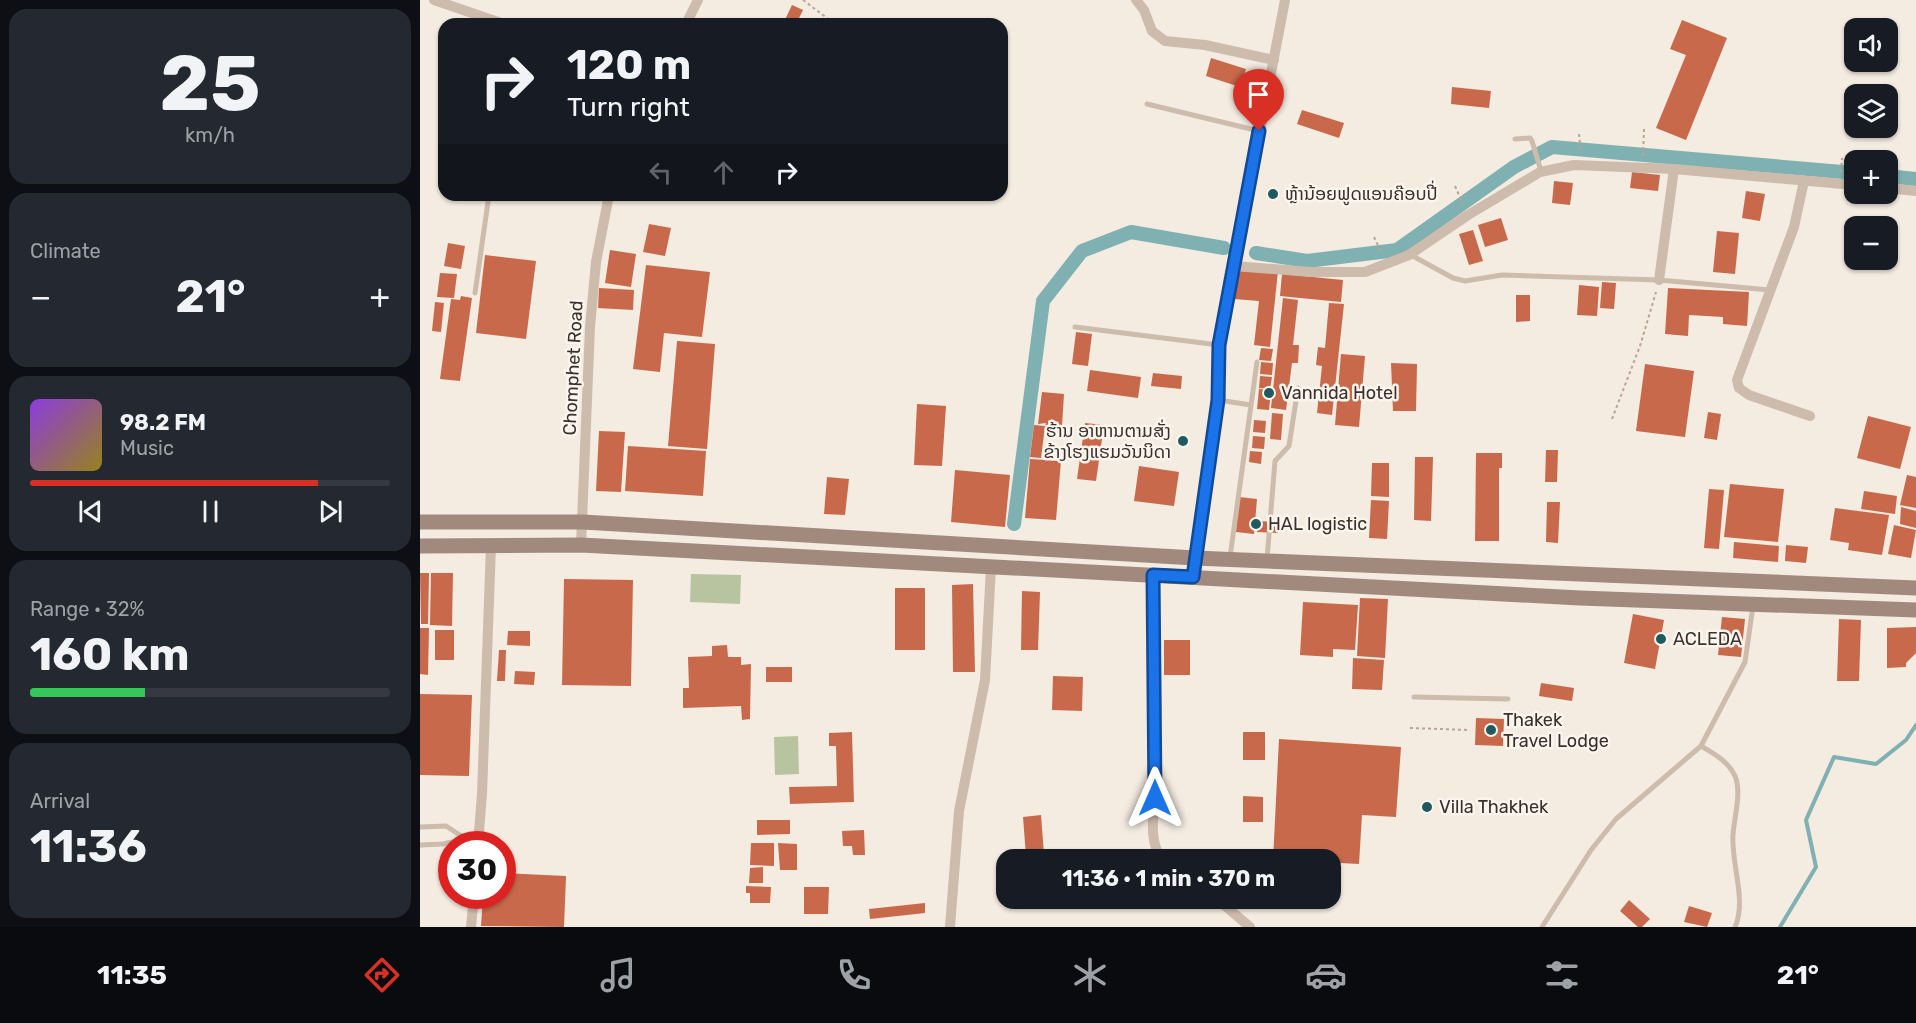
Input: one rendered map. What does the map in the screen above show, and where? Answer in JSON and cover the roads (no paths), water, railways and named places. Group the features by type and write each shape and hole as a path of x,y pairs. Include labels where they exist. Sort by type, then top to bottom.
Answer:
{"main road":[{"path":"420,522 583,522 1196,558 1916,588"},
{"path":"420,546 581,545 1580,598 1916,610"}],"street":[{"path":"434,0 486,18"},
{"path":"689,18 698,0"},
{"path":"1136,0 1144,10 1152,31 1165,41 1205,45 1274,60"},
{"path":"1193,577 1218,400 1219,345 1285,0"},
{"path":"1233,266 1311,272 1365,272 1409,255 1468,215 1541,171 1582,165 1674,169 1844,184"},
{"path":"1659,280 1674,169"},
{"path":"1804,181 1794,227 1737,380 1739,388 1749,395 1810,416"},
{"path":"1898,189 1916,191"},
{"name":"Chomphet Road","path":"581,545 591,327 596,262 607,201"},
{"path":"478,831 491,545"},
{"path":"950,927 959,811 985,680 991,567"},
{"path":"1153,575 1155,798 1152,833 1155,849"},
{"path":"471,927 473,909"},
{"path":"1229,909 1250,927"}],"lane":[{"path":"1147,104 1259,131"},
{"path":"1515,139 1530,138 1541,171"},
{"path":"475,293 488,201"},
{"path":"1409,255 1453,278 1465,281 1502,275 1659,280 1770,290"},
{"path":"1075,327 1219,345"},
{"path":"1230,559 1257,362"},
{"path":"1267,561 1275,461 1289,446 1298,388"},
{"path":"1218,400 1251,405"},
{"path":"1542,927 1591,850 1616,819 1701,746 1745,662 1753,604"},
{"path":"1414,697 1508,699"},
{"path":"1701,746 1729,766 1736,777 1737,804 1733,837 1738,913 1735,927"},
{"path":"420,827 446,826 454,831"},
{"path":"420,845 438,843"}],"waterway":[{"path":"1256,253 1307,261 1397,250 1514,167 1552,147 1844,172"},
{"path":"1898,177 1916,179"},
{"path":"1014,524 1043,301 1082,251 1131,232 1224,248"},
{"path":"1780,927 1816,867 1806,820 1834,757 1876,764 1906,740 1916,725"}],"place":[{"name":"ຫຼ້ານ້ອຍຟູດແອນຄ໊ອບປີ່","path":"1273,194"},
{"name":"Vannida Hotel","path":"1269,393"},
{"name":"ຮ້ານ ອາຫານຕາມສັ່ງ ຂ້າງໂຮງແຮມວັນນິດາ","path":"1183,441"},
{"name":"HAL logistic","path":"1256,524"},
{"name":"ACLEDA","path":"1661,639"},
{"name":"Thakek Travel Lodge","path":"1491,730"},
{"name":"Villa Thakhek","path":"1427,807"}]}
